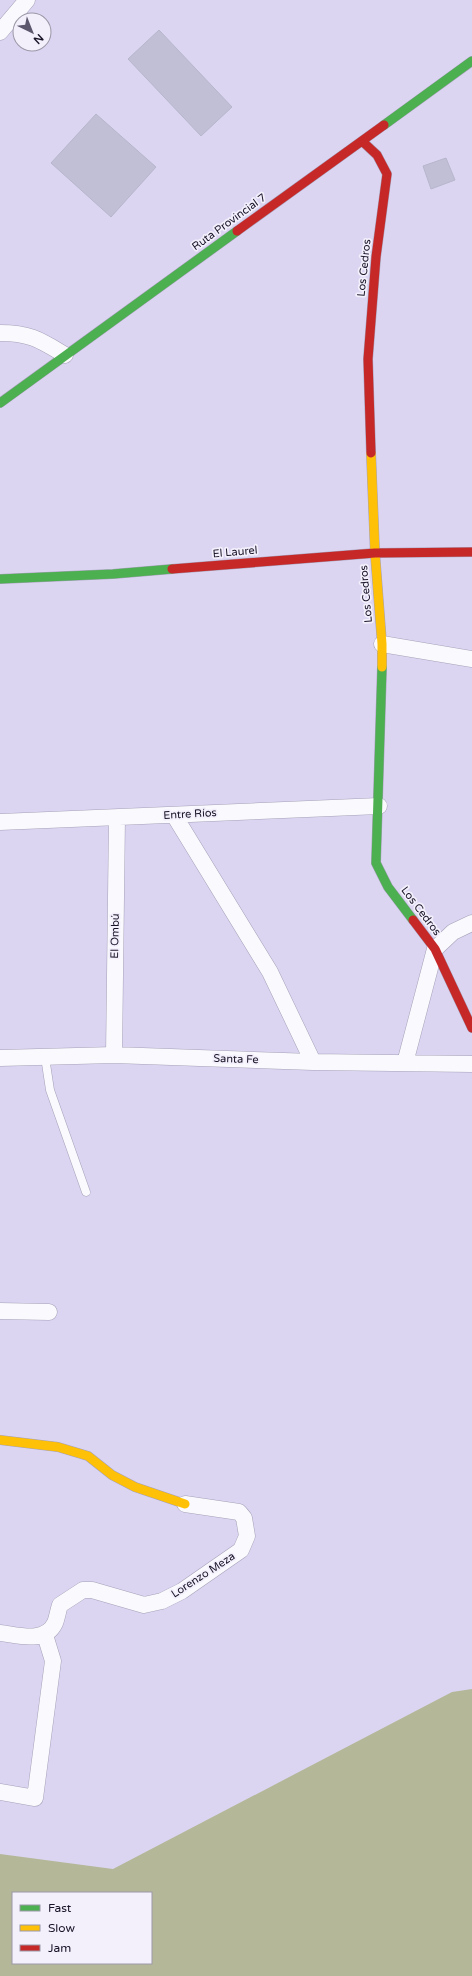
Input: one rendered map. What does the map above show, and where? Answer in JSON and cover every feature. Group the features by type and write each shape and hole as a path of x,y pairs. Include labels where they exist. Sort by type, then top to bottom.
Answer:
{"street":[{"path":"0,32 27,0"},
{"name":"Ruta Provincial 7","path":"0,403 472,61"},
{"name":"Los Cedros","path":"362,141 377,155 387,174 376,257 368,359 375,553 382,644 379,806 376,863 388,887 435,949 472,1028"},
{"path":"0,333 13,333 37,338 65,355"},
{"name":"El Laurel","path":"0,579 113,574 375,553 472,552"},
{"path":"382,644 472,659"},
{"name":"Entre Ríos","path":"0,822 379,806"},
{"path":"174,815 270,972 313,1062"},
{"name":"El Ombú","path":"114,1055 117,818"},
{"path":"405,1063 435,949 453,932 472,923"},
{"name":"Santa Fe","path":"0,1058 114,1055 313,1062 472,1064"},
{"path":"0,1311 49,1312"},
{"path":"0,1440 58,1447 88,1456 112,1475 135,1487 185,1504"},
{"name":"Lorenzo Meza","path":"45,1635 54,1624 60,1605 83,1590 92,1590 144,1605 162,1601 182,1591 241,1550 247,1536 244,1518 239,1512 185,1504"},
{"path":"0,1633 32,1637 45,1635 53,1661 34,1798 0,1792"}],"lane":[{"path":"45,1057 50,1090 86,1192"}],"green space":[{"path":"472,1689 472,1976 0,1976 0,1854 113,1869 452,1692"}],"building":[{"path":"159,30 232,107 201,136 128,59"},
{"path":"96,114 156,167 111,217 51,163"},
{"path":"446,158 455,180 431,189 423,166"}],"traffic: fast":[{"path":"384,125 472,61"},
{"path":"0,403 237,231"},
{"path":"0,579 113,574 172,569"},
{"path":"382,667 376,863 388,887 413,920"}],"traffic: slow":[{"path":"371,453 382,667"},
{"path":"0,1440 58,1447 88,1456 112,1475 135,1487 185,1504"}],"traffic: jam":[{"path":"237,231 384,125"},
{"path":"362,141 377,155 387,174 376,257 368,359 371,453"},
{"path":"172,569 375,553 472,552"},
{"path":"413,920 435,949 472,1028"}]}
